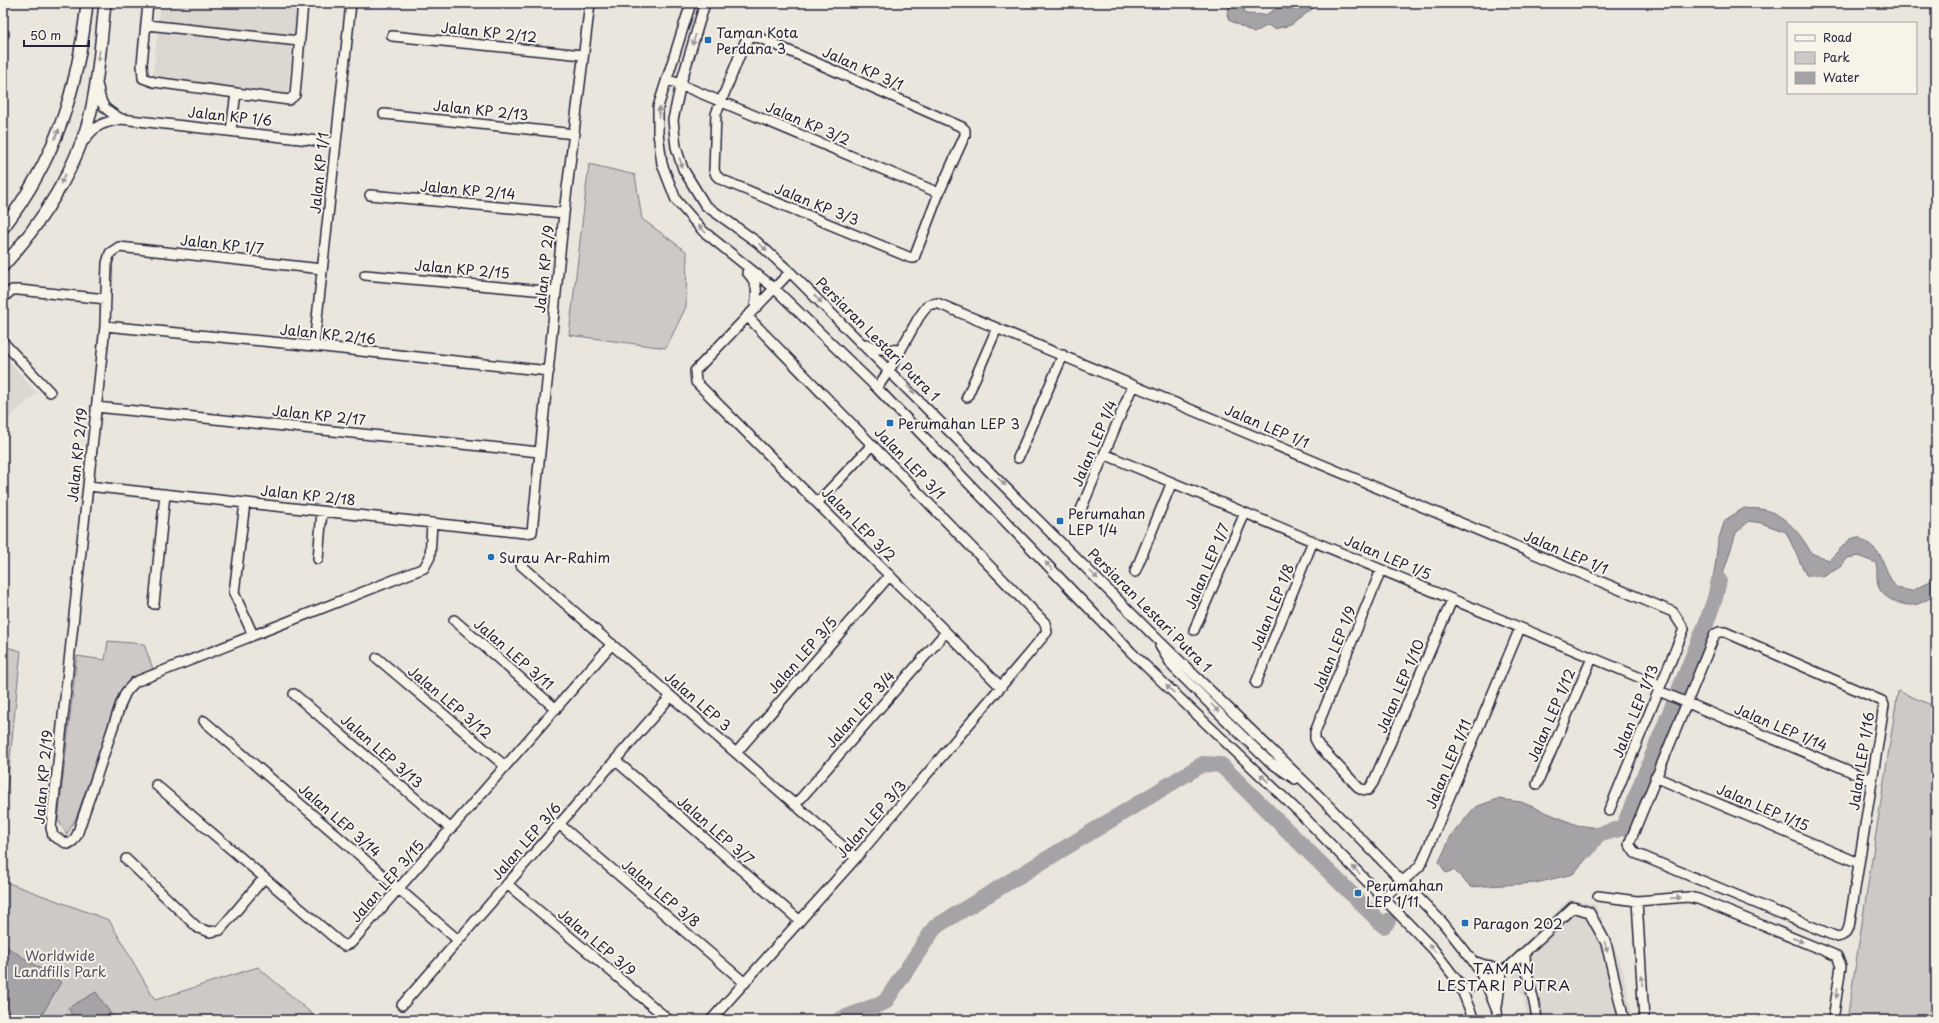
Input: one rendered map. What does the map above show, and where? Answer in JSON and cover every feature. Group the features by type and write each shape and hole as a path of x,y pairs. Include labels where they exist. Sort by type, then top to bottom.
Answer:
{"main road":[{"path":"3,228 38,177 62,124 77,73 87,3"},
{"path":"3,266 41,219 77,153 90,113 97,81 105,3"}],"street":[{"path":"148,3 142,64 143,78 154,82 289,100 295,95 303,3"},
{"name":"Jalan KP 1/1","path":"314,346 351,3"},
{"name":"Jalan KP 2/9","path":"525,533 532,532 564,213 575,134 590,3"},
{"path":"691,3 658,108 658,133 662,164 676,200 703,231 774,288 877,388 1131,652 1299,812 1433,949 1459,984 1474,1020"},
{"name":"Persiaran Lestari Putra 1","path":"705,3 681,83 673,120 676,147 683,169 705,205 757,242 790,272 890,369 1154,636 1173,667 1267,760 1314,792 1403,882"},
{"path":"147,25 299,41"},
{"name":"Jalan KP 2/12","path":"392,36 583,55"},
{"name":"Jalan KP 3/1","path":"721,101 745,42 752,37 760,38 962,127 965,130 966,135 939,193"},
{"name":"Jalan KP 3/2","path":"667,79 681,83 939,193"},
{"name":"Jalan KP 1/6","path":"97,81 100,99 105,110 121,119"},
{"path":"231,130 236,93"},
{"name":"Jalan KP 3/3","path":"721,101 716,114 714,170 720,179 727,182 911,258 914,258 916,254 939,193"},
{"name":"Jalan KP 2/13","path":"384,114 575,134"},
{"name":"Jalan KP 1/6","path":"77,153 90,132 102,122 121,119 231,130 336,143"},
{"name":"Jalan KP 2/14","path":"370,195 564,213"},
{"name":"Jalan KP 1/7","path":"118,248 322,269"},
{"name":"Jalan KP 2/19","path":"118,248 110,252 109,258 105,326 51,828 53,836 68,844 73,841 77,835 124,697 126,692 135,682 424,568 430,557 432,523"},
{"path":"732,254 756,282 757,294 755,308"},
{"path":"747,316 790,272"},
{"name":"Jalan KP 2/15","path":"365,274 556,292"},
{"path":"3,298 12,290 20,290 106,299"},
{"name":"Jalan LEP 1/1","path":"877,388 890,369 919,317 928,305 937,303 1673,612 1681,622"},
{"name":"Jalan LEP 3/2","path":"747,316 695,371 696,382 1001,687"},
{"name":"Jalan LEP 3/1","path":"747,316 1045,623 1047,632"},
{"name":"Jalan KP 2/16","path":"105,326 549,371"},
{"path":"967,397 997,328"},
{"path":"3,342 50,392"},
{"path":"863,343 879,349 901,350"},
{"path":"1018,458 1063,355"},
{"name":"Jalan LEP 1/4","path":"1080,512 1133,385"},
{"name":"Jalan KP 2/17","path":"96,407 539,452"},
{"path":"817,503 872,445"},
{"name":"Jalan LEP 1/5","path":"1104,454 1592,658 1661,690"},
{"path":"1135,572 1172,482"},
{"name":"Jalan KP 2/18","path":"88,486 525,533"},
{"path":"154,604 165,494"},
{"path":"244,502 234,593 253,635"},
{"path":"318,559 322,510"},
{"name":"Jalan LEP 1/7","path":"1194,630 1245,513"},
{"name":"Jalan LEP 1/8","path":"1256,682 1313,541"},
{"name":"Jalan LEP 3","path":"521,565 856,858"},
{"name":"Jalan LEP 1/9","path":"1373,783 1368,790 1360,789 1314,739 1315,732 1381,570"},
{"name":"Jalan LEP 3/5","path":"736,753 890,575"},
{"name":"Jalan LEP 1/10","path":"1373,783 1452,600"},
{"name":"Jalan LEP 3/11","path":"454,620 556,709"},
{"name":"Jalan LEP 1/13","path":"1609,811 1661,690 1684,629 1681,622"},
{"name":"Jalan LEP 1/11","path":"1383,898 1419,867 1423,860 1520,628"},
{"name":"Jalan LEP 3/4","path":"795,805 946,632"},
{"name":"Jalan LEP 3/3","path":"711,1020 856,858 1047,632"},
{"name":"Jalan LEP 1/16","path":"1719,632 1725,632 1882,701 1884,705 1847,932 1837,937 1635,853 1629,844 1655,777 1683,701 1715,634 1719,632"},
{"name":"Jalan LEP 3/15","path":"156,785 344,946 351,943 399,889 612,644"},
{"name":"Jalan LEP 3/12","path":"377,658 505,766"},
{"name":"Jalan LEP 1/12","path":"1537,784 1592,658"},
{"name":"Jalan LEP 1/14","path":"1661,690 1683,701 1871,780"},
{"name":"Jalan LEP 3/13","path":"294,694 451,829"},
{"name":"Jalan LEP 3/6","path":"402,1005 671,696"},
{"name":"Jalan LEP 3/14","path":"204,721 458,940"},
{"name":"Jalan LEP 3/7","path":"615,760 800,922"},
{"name":"Jalan LEP 1/15","path":"1655,777 1859,863"},
{"name":"Jalan LEP 3/8","path":"559,824 745,983"},
{"path":"126,859 198,928 210,932 220,930 264,878"},
{"path":"1403,882 1443,923 1473,961 1485,981 1498,1016"},
{"name":"Jalan LEP 3/9","path":"507,884 669,1020"},
{"path":"1598,896 1637,901 1688,897 1698,899 1836,956 1841,966 1833,1020"},
{"path":"1637,901 1644,1020"},
{"path":"1462,991 1485,981 1506,969 1524,954 1572,907 1589,912 1606,943 1624,1020"},
{"path":"1524,954 1537,1020"},
{"path":"1473,961 1522,972 1528,979"},
{"path":"1498,1016 1506,969"}],"shaded area":[{"path":"160,3 298,3 287,95 153,76"},
{"path":"3,355 37,393 3,423"},
{"name":"Paragon 202","path":"1569,899 1596,905 1622,966 1633,1020 1528,1020 1523,997 1507,960"}],"green space":[{"path":"589,164 635,175 642,219 687,252 686,307 666,348 569,335"},
{"path":"108,641 144,644 153,669 133,677 121,689 77,816 67,834 58,820 77,656 105,660"},
{"path":"3,646 21,651 3,829"},
{"path":"1898,691 1936,707 1936,1020 1847,1020"},
{"name":"Worldwide Landfills Park","path":"3,881 109,920 155,1000 258,967 319,1020 3,1020"}],"water":[{"path":"1230,3 1243,3 1245,14 1265,15 1278,8 1292,8 1300,3 1320,3 1291,25 1274,29 1268,25 1254,33 1229,20 1227,14"},
{"path":"1744,508 1766,510 1787,521 1798,533 1811,553 1829,560 1850,539 1858,537 1878,552 1889,576 1897,588 1912,591 1932,580 1936,574 1936,594 1925,601 1914,605 1898,603 1887,597 1880,590 1877,583 1876,563 1858,556 1848,558 1840,567 1823,577 1806,575 1786,532 1761,523 1749,521 1736,533 1723,574 1719,603 1708,599 1715,567 1718,541 1725,520"},
{"path":"1498,799 1521,802 1577,825 1599,828 1603,840 1573,874 1536,883 1471,887 1454,870 1446,873 1439,862 1451,836 1475,807"},
{"path":"7,947 61,982 39,1020 3,1020 3,953"},
{"path":"96,992 115,1020 75,1020 68,1008"}],"waterway":[{"path":"1587,850 1597,835 1623,828 1706,624 1715,598 1719,580"},
{"path":"839,1020 885,1002 935,927 1203,764 1221,765 1384,926 1388,921"}],"place":[{"name":"Taman Kota Perdana 3","path":"708,40"},
{"name":"Perumahan LEP 3","path":"890,423"},
{"name":"Perumahan LEP 1/4","path":"1060,521"},
{"name":"Surau Ar-Rahim","path":"491,557"},
{"name":"Perumahan LEP 1/11","path":"1358,893"},
{"name":"Paragon 202","path":"1465,923"}],"district":[{"name":"TAMAN LESTARI PUTRA","path":"1504,976"}]}
